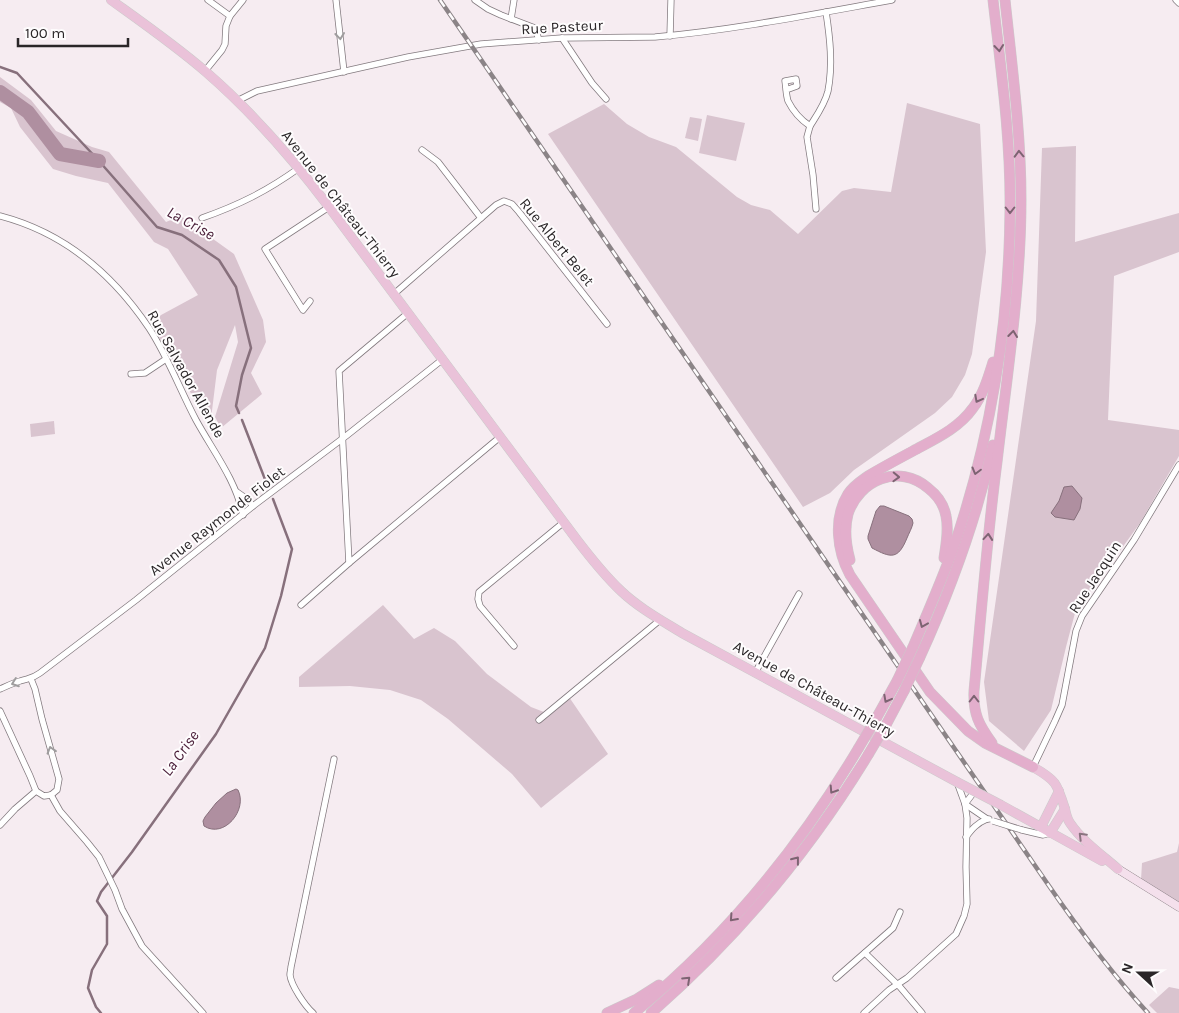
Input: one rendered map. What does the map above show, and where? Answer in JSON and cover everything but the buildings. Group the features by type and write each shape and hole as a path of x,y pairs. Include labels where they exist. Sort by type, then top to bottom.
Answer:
{"highway":[{"path":"634,1013 686,966 735,915 780,862 830,795 897,681 938,590 958,532 977,467 994,384 1004,320 1008,263 1010,182 1005,101 994,0"},
{"path":"992,743 977,718 974,700 991,513 1017,297 1020,256 1021,198 1019,141 1005,0"},
{"path":"1004,320 987,380 968,414 945,433 860,481 844,502 838,527 840,552 850,575 930,692 968,731 985,743 1033,767"},
{"path":"651,1013 708,960 767,896 820,829 887,722 920,657 950,587 970,532 992,451 1006,382"},
{"path":"938,590 948,532 947,518 942,504 930,489 911,478 891,476 880,479 856,498 851,506 846,522 847,550 854,572 895,635 935,691 958,717 1003,752"},
{"path":"607,1013 637,998 686,966"}],"main road":[{"name":"Avenue de Château-Thierry","path":"111,0 205,71 237,101 299,168 597,566 622,592 660,620 1118,869"},
{"path":"1033,767 1054,780 1067,819 1078,833 1118,869 1179,906"},
{"path":"1041,828 1059,791"},
{"path":"1050,833 1065,809"}],"street":[{"path":"208,0 230,16"},
{"path":"205,71 222,50 225,44 226,26 230,16 243,0"},
{"path":"336,0 344,72"},
{"path":"475,0 488,9 535,28 539,40"},
{"path":"511,19 514,0"},
{"path":"670,36 671,0"},
{"name":"Rue Pasteur","path":"237,101 257,91 408,57 481,44 562,38 670,36 892,0"},
{"path":"1176,0 1179,3"},
{"path":"816,209 807,137 810,126 828,92 831,60 826,12"},
{"path":"562,38 592,83 606,99"},
{"path":"786,90 788,101 800,119 810,126"},
{"path":"422,150 438,162 481,218"},
{"path":"202,218 229,209 260,194 299,168"},
{"name":"Rue Albert Belet","path":"394,294 481,218 501,202 508,202 519,212 607,324"},
{"path":"310,301 303,310 265,249 329,207"},
{"name":"Rue Salvador Allende","path":"0,216 32,226 77,251 122,292 149,329 166,359 196,420 237,492 242,516"},
{"path":"350,564 339,372 408,313"},
{"path":"131,374 145,372 166,359"},
{"name":"Avenue Raymonde Fiolet","path":"0,689 17,682 32,679 136,600 253,506 443,359"},
{"path":"301,605 500,437"},
{"name":"Rue Jacquin","path":"1033,767 1062,705 1076,631 1082,616 1134,540 1179,465"},
{"name":"Rue Salvador Allende","path":"237,492 253,506"},
{"path":"514,646 480,606 479,592 564,522"},
{"path":"755,673 799,594"},
{"path":"538,720 660,620"},
{"path":"0,711 36,791 44,796 51,795 56,790 59,779 32,679"},
{"path":"0,729 6,725"},
{"path":"310,1012 294,987 290,976 334,760"},
{"path":"864,1013 956,934 964,916 967,904 967,816 966,804 957,782"},
{"path":"0,825 36,791"},
{"path":"966,804 974,792"},
{"path":"51,795 60,811 99,857 122,909 142,946 203,1013"},
{"path":"966,804 986,819 1043,836 1050,833"},
{"path":"966,837 979,822 986,819"},
{"path":"836,978 893,928 900,912"},
{"path":"865,953 922,1013"}],"shaded area":[{"path":"0,77 31,100 56,131 92,147 109,152 166,222 181,216 234,254 263,320 266,342 251,373 262,394 221,428 215,417 238,342 235,325 217,370 210,427 150,321 198,295 168,249 154,242 108,183 53,169 20,127 11,108 0,102"},
{"path":"907,103 980,124 986,252 972,354 965,375 952,397 935,413 854,470 830,493 803,507 548,134 604,104 627,124 649,137 676,147 737,197 751,205 770,210 798,234 842,191 854,188 891,192"},
{"path":"707,115 745,123 736,161 699,153"},
{"path":"690,117 702,119 698,141 685,138"},
{"path":"1076,146 1075,242 1179,213 1179,252 1114,276 1108,420 1179,430 1179,456 1140,523 1075,613 1051,710 1024,751 989,721 984,682 1036,321 1042,148"},
{"path":"54,421 55,434 31,437 30,424"},
{"path":"1072,486 1082,498 1080,509 1074,520 1055,517 1051,513 1059,501 1064,487"},
{"path":"880,506 909,516 912,519 913,525 904,545 893,555 884,554 872,548 868,539 876,511"},
{"path":"383,605 414,639 434,628 455,641 487,674 531,707 549,714 569,697 608,754 541,808 512,774 448,719 421,700 390,690 350,686 299,687 299,677"},
{"path":"236,789 240,798 240,806 232,820 226,826 219,829 204,826 203,821 205,817 216,803 227,793"},
{"path":"1179,843 1179,907 1141,880 1142,863 1177,852"},
{"path":"1169,987 1179,989 1179,1013 1157,1013 1149,1005"}],"waterway":[{"name":"La Crise","path":"0,67 17,73 157,227 182,235 219,260 236,287 251,348 242,375 236,406 239,413"},
{"name":"La Crise","path":"0,92 28,112 60,154 99,161"},
{"name":"La Crise","path":"242,420 268,487"},
{"name":"La Crise","path":"101,1013 96,1007 88,988 92,970 107,944 107,916 97,901 101,892 132,852 216,734 265,648 281,596 292,549 273,499"}],"railway":[{"path":"440,0 1059,900 1108,966 1148,1013"}]}
